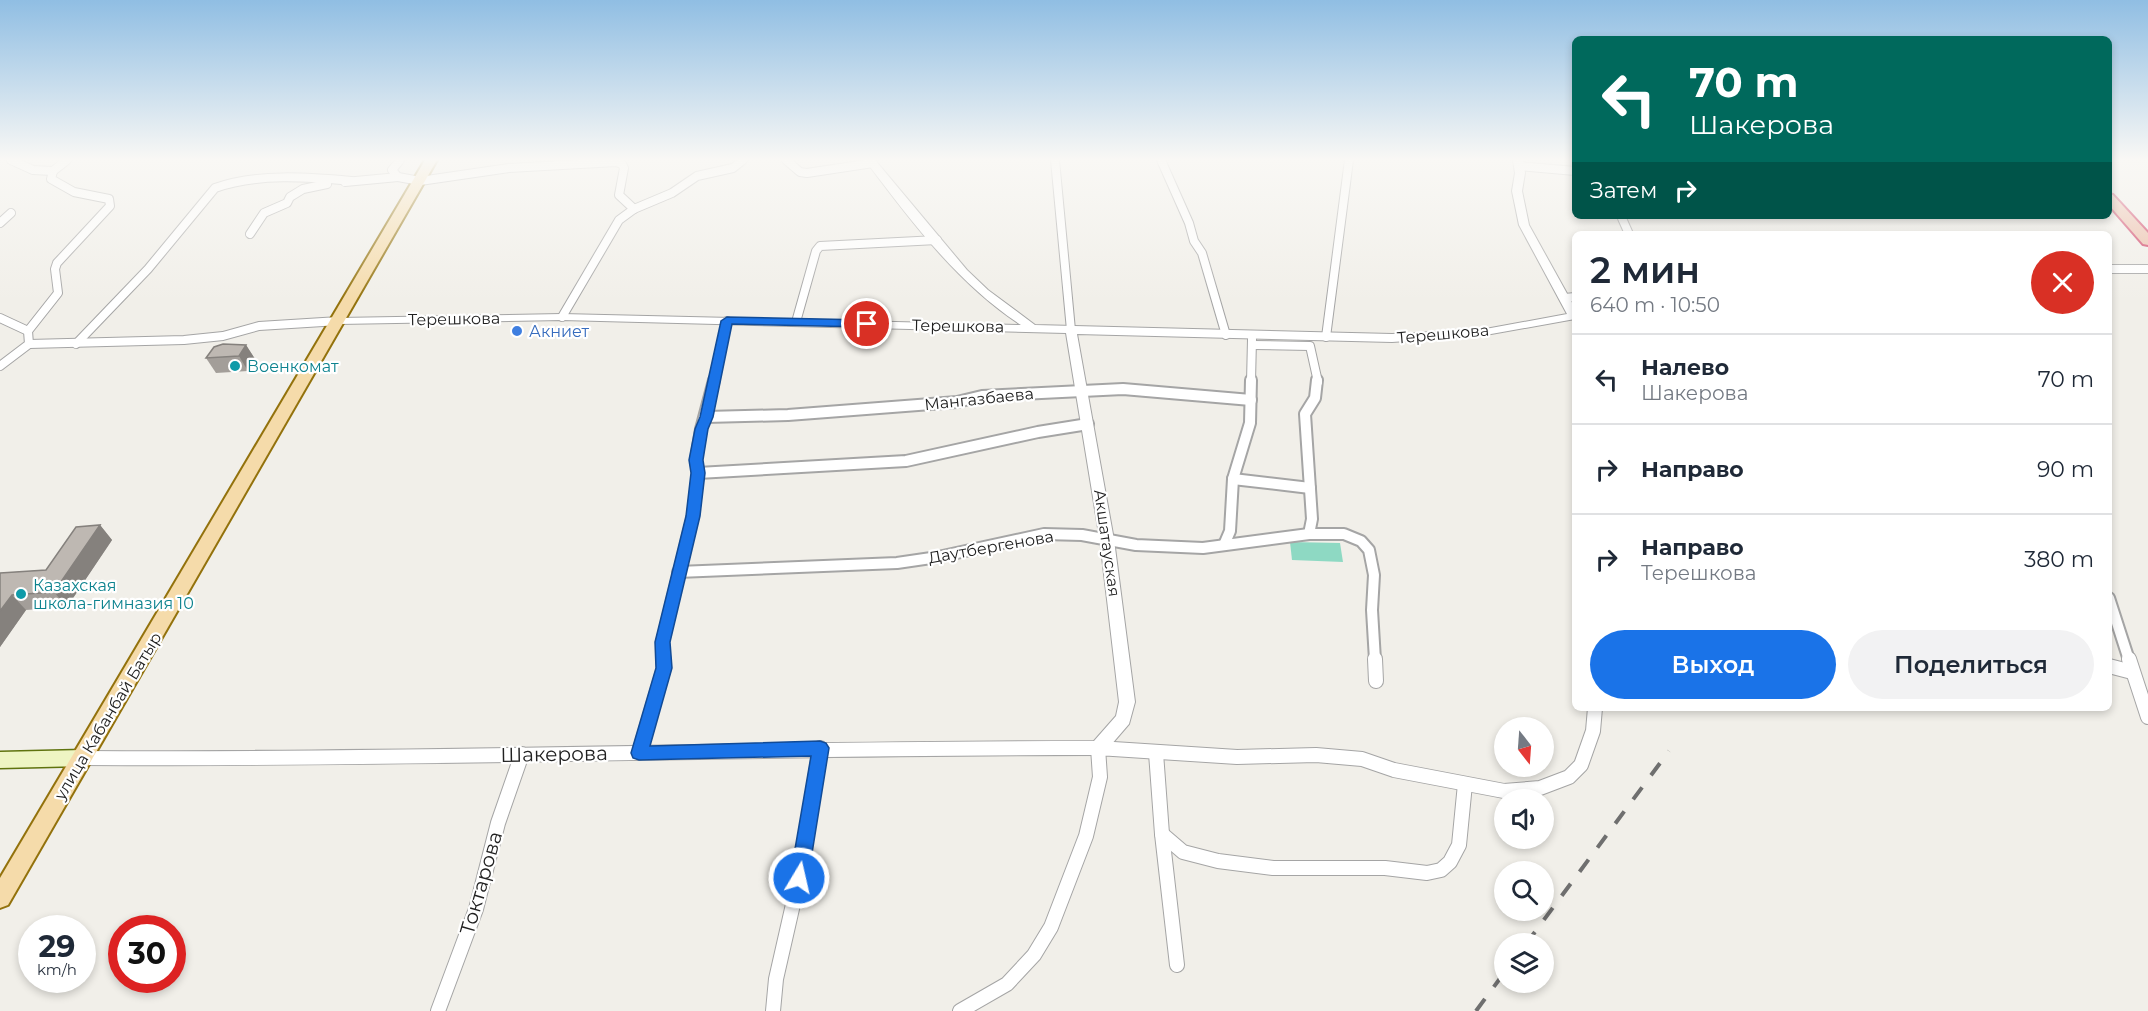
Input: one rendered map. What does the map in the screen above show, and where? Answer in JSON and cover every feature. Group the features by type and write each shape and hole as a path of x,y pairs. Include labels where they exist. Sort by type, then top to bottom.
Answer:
{"highway":[{"path":"2117,207 2148,241"}],"main road":[{"name":"улица Кабанбай Батыр","path":"0,898 404,207"},
{"path":"0,760 83,758"}],"street":[{"path":"29,344 28,331 58,293 57,263 109,207"},
{"path":"76,344 148,269 199,207"},
{"path":"250,234 264,213 277,207"},
{"path":"562,317 611,230 619,220 638,207"},
{"path":"910,207 987,296 1032,328"},
{"path":"1059,207 1071,330"},
{"path":"1182,207 1194,241 1203,253 1226,335"},
{"path":"1326,337 1343,207"},
{"path":"1520,207 1521,215 1570,298"},
{"path":"0,223 11,213"},
{"path":"796,322 816,251 820,246 937,240"},
{"path":"2112,270 2148,269"},
{"name":"Терешкова","path":"339,321 562,317 1032,328 1226,335 1252,340 1326,337 1441,337 1480,333 1572,317"},
{"path":"0,318 28,331"},
{"path":"0,366 29,344 184,340 223,336 259,326 339,321"},
{"path":"639,753 664,668 662,642 693,516 698,473 696,460 701,429 706,417 727,321"},
{"name":"Акшатауская","path":"1071,330 1107,540 1127,702 1123,719 1098,748"},
{"path":"1224,545 1230,531 1233,479 1250,423 1252,340 1310,346 1318,385 1316,402 1305,414 1312,519 1309,534"},
{"name":"Мангазбаева","path":"706,417 788,416 957,402 982,396 1082,389 1123,388 1174,395 1251,400"},
{"path":"698,473 906,461 1038,432 1088,424"},
{"path":"1233,479 1310,488"},
{"name":"Даутбергенова","path":"678,572 897,563 938,557 1044,534 1082,535 1136,545 1203,548 1309,534 1344,534 1361,541 1369,550 1374,574 1372,610 1376,681"},
{"path":"2112,608 2148,717"},
{"path":"2112,667 2132,672"},
{"path":"960,1011 1007,984 1034,955 1051,927 1086,836 1100,777 1098,748 1238,757 1316,755 1362,759 1394,770 1504,791 1540,788 1569,777 1581,765 1593,731 1595,711"},
{"path":"773,1011 776,979 799,878 820,748"},
{"name":"Шакерова","path":"83,758 228,759 820,748 1098,748"},
{"path":"1156,753 1176,965"},
{"name":"Токтарова","path":"438,1011 476,909 498,823 522,754"},
{"path":"1162,834 1184,852 1218,861 1273,868 1385,868 1427,873 1441,870 1450,862 1459,845 1465,784"}],"green space":[{"path":"1290,542 1340,543 1343,562 1292,560"}],"building":[{"path":"223,344 246,345 239,356 206,358 214,347"},
{"path":"100,525 54,592 12,595 0,611 0,573 46,570 76,527"}],"railway":[{"path":"1534,933 1669,751"},
{"path":"1476,1011 1494,987"}],"place":[{"name":"Акниет","path":"517,331"},
{"name":"Военкомат","path":"235,366"},
{"name":"Казахская школа-гимназия 10","path":"21,594"}],"route":[{"path":"799,878 820,748 639,753 664,668 662,642 693,516 698,473 696,460 701,429 706,417 727,321 867,324"}]}
